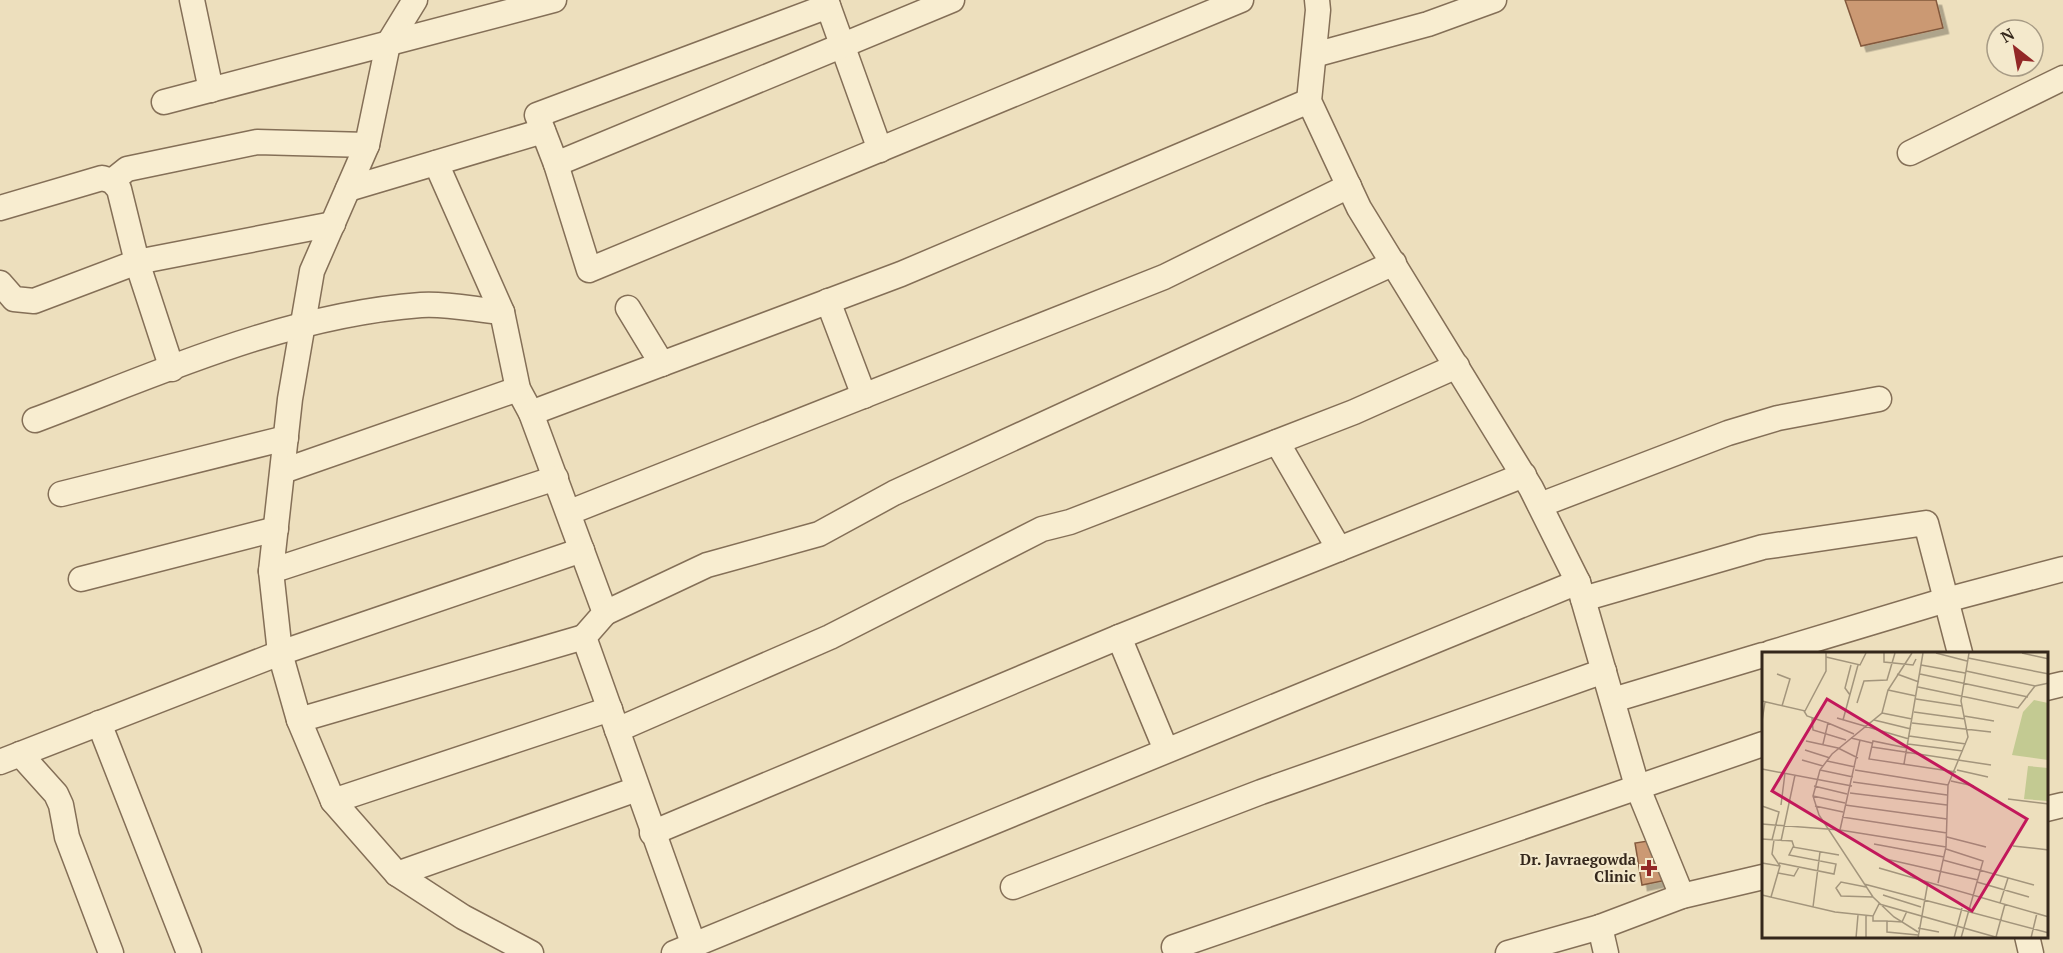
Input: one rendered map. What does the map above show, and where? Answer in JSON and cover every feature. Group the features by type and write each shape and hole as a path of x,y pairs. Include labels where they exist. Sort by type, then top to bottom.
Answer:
{"street":[{"path":"192,0 211,90"},
{"path":"415,0 388,44 367,145 312,271 302,323 286,438 271,571 280,653 299,720 333,801 397,874 464,917 531,953"},
{"path":"164,102 554,0"},
{"path":"556,165 952,0"},
{"path":"880,150 827,3 537,115 556,165 589,270 880,150 1241,0"},
{"path":"1317,0 1309,100 1359,208 1524,476 1581,590 1637,786 1682,896"},
{"path":"1314,55 1428,24 1494,0"},
{"path":"1911,153 2063,78"},
{"path":"531,412 901,274 1309,100"},
{"path":"348,189 543,130"},
{"path":"112,181 127,169 257,142 367,145"},
{"path":"436,163 502,312 518,389 531,412 570,512 605,613"},
{"path":"0,208 102,178 112,181 119,189 137,262 172,369"},
{"path":"570,512 1164,277 1349,186"},
{"path":"0,283 14,299 34,301 137,262 333,224"},
{"path":"299,720 584,637 605,613 707,565 819,534 894,494 1394,263"},
{"path":"828,301 864,396"},
{"path":"34,420 302,323 369,311 424,305 502,312"},
{"path":"628,308 662,364"},
{"path":"333,801 614,719 830,637 1042,529 1070,522 1277,442 1353,412 1457,366"},
{"path":"283,471 518,389"},
{"path":"1540,505 1728,433 1778,418 1879,399"},
{"path":"61,494 286,438"},
{"path":"1277,442 1339,549"},
{"path":"652,833 1119,637 1524,476"},
{"path":"271,571 556,478"},
{"path":"584,637 652,833 683,948 1166,750 1581,590 1762,547 1926,523 1960,652"},
{"path":"81,579 276,529"},
{"path":"10,758 280,653 582,549"},
{"path":"1773,652 1946,600 2063,568"},
{"path":"1119,637 1166,750"},
{"path":"1613,700 1762,655"},
{"path":"1013,887 1261,792 1604,670"},
{"path":"2048,688 2063,684"},
{"path":"99,723 189,953"},
{"path":"1174,947 1762,744"},
{"path":"10,758 56,794 62,805 67,837 111,953"},
{"path":"397,874 637,789"},
{"path":"2048,809 2063,805"},
{"path":"1508,953 1600,927 1682,896 1762,878"},
{"path":"1600,927 1606,953"},
{"path":"2027,938 2031,953"}],"building":[{"path":"1845,0 1936,0 1943,28 1861,46"},
{"path":"1654,840 1662,881 1642,885 1635,843"}],"place":[{"name":"Dr. Javraegowda Clinic","path":"1649,868"}]}
